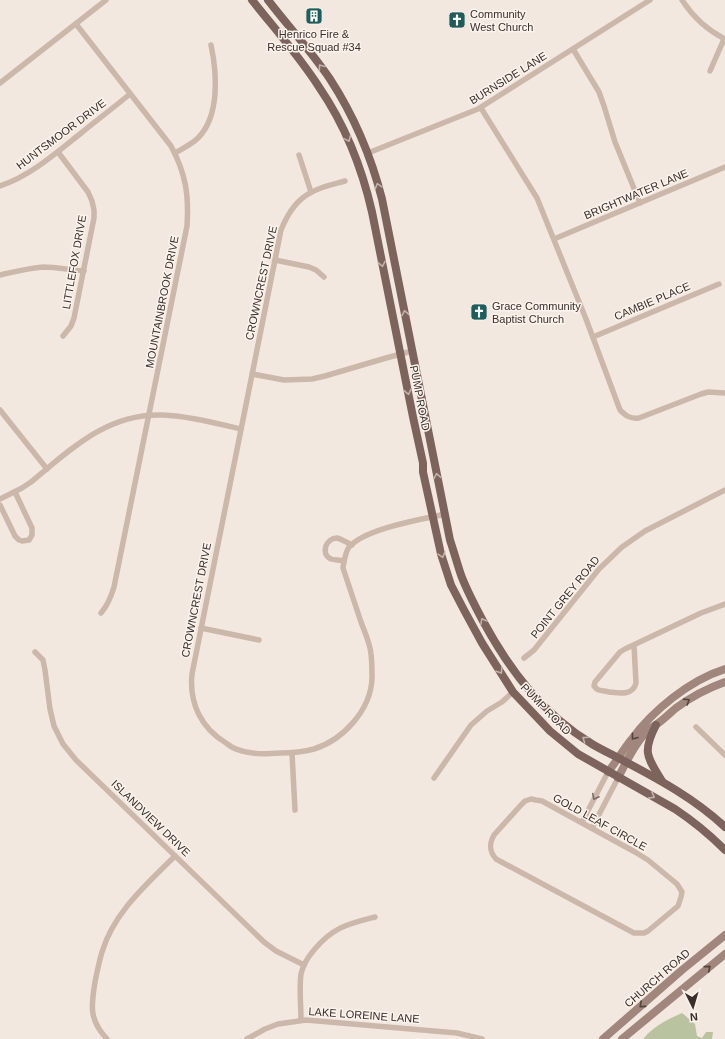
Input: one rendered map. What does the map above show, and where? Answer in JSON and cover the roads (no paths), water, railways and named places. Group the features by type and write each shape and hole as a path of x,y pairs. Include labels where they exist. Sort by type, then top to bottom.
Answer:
{"main road":[{"name":"PUMP ROAD","path":"252,0 320,87 347,136 356,158 367,190 372,212 423,463 423,472 441,554 451,585 479,638 513,692 534,716 565,744 578,754 618,778 675,809 725,850"},
{"name":"PUMP ROAD","path":"268,0 330,80 348,110 368,153 382,199 450,540 461,575 474,604 505,659 530,692 555,717 592,743 693,801 725,827"},
{"path":"618,778 622,760 639,730 648,719 696,681 725,668"},
{"path":"608,772 622,760 648,730 676,708 703,691 725,682"},
{"path":"656,725 648,741 647,747 652,766 662,782"},
{"name":"CHURCH ROAD","path":"604,1039 682,970 725,935"},
{"path":"622,1039 725,954"}],"street":[{"path":"0,83 106,0"},
{"name":"BURNSIDE LANE","path":"368,153 480,108 650,0"},
{"path":"682,0 701,24 725,39 710,72"},
{"name":"MOUNTAINBROOK DRIVE","path":"76,24 167,140 175,153 183,174 187,193 188,210 187,226 114,587 111,599 101,613"},
{"path":"175,153 198,138 208,122 212,109 216,82 211,45"},
{"path":"573,49 599,92 615,142 640,203"},
{"name":"HUNTSMOOR DRIVE","path":"0,186 34,170 130,94"},
{"path":"480,108 534,192 593,337 620,410 624,415 635,418 643,418 701,394 715,392 725,393"},
{"name":"LITTLEFOX DRIVE","path":"58,152 88,192 92,200 94,218 74,318 71,326 63,336"},
{"path":"299,155 311,192"},
{"name":"BRIGHTWATER LANE","path":"554,239 725,167"},
{"name":"CROWNCREST DRIVE","path":"344,561 343,568 371,654 372,678 370,690 361,712 353,723 339,736 325,745 315,749 292,753 256,754 236,749 217,738 207,727 196,708 193,698 192,674 280,236 285,220 293,208 305,196 311,192 345,181"},
{"path":"275,260 309,267 316,270 324,277"},
{"path":"0,275 31,268 44,267 84,272"},
{"name":"CAMBIE PLACE","path":"593,337 719,284"},
{"path":"252,374 284,380 312,378 325,376 412,351"},
{"path":"0,410 47,469"},
{"path":"0,500 31,482 80,442 102,428 118,422 149,415 161,415 177,416 241,429"},
{"name":"POINT GREY ROAD","path":"524,658 534,650 599,569 622,547 645,531 725,490"},
{"path":"0,505 17,539 22,541 28,540 32,534 32,528 15,492"},
{"path":"352,545 338,538 331,540 326,544 325,551 332,559 344,561 348,548 363,538 389,527 445,514"},
{"path":"634,645 635,686 629,692 621,694 599,690 596,688 594,686 595,682 620,652 625,649 701,613 725,604"},
{"path":"201,628 259,640"},
{"name":"ISLANDVIEW DRIVE","path":"35,652 43,660 51,716 54,726 63,744 76,760 264,942 276,951 304,965"},
{"path":"434,778 471,725 513,692"},
{"path":"696,727 724,753"},
{"path":"292,753 295,810"},
{"path":"582,822 608,772"},
{"path":"592,828 618,778"},
{"name":"GOLD LEAF CIRCLE","path":"525,801 542,801 592,828 648,860 680,887 682,897 678,906 644,933 634,933 496,859 490,850 491,840 494,835 525,801"},
{"path":"107,1039 98,1028 94,1019 92,1002 102,952 120,915 131,901 175,856"},
{"path":"301,1020 301,976 304,965 312,952 327,936 342,927 375,917"},
{"name":"LAKE LOREINE LANE","path":"247,1039 278,1024 301,1020 457,1033 482,1039"}],"place":[{"name":"Henrico Fire & Rescue Squad #34","path":"314,16"},
{"name":"Community West Church","path":"457,20"},
{"name":"Grace Community Baptist Church","path":"479,312"}]}
